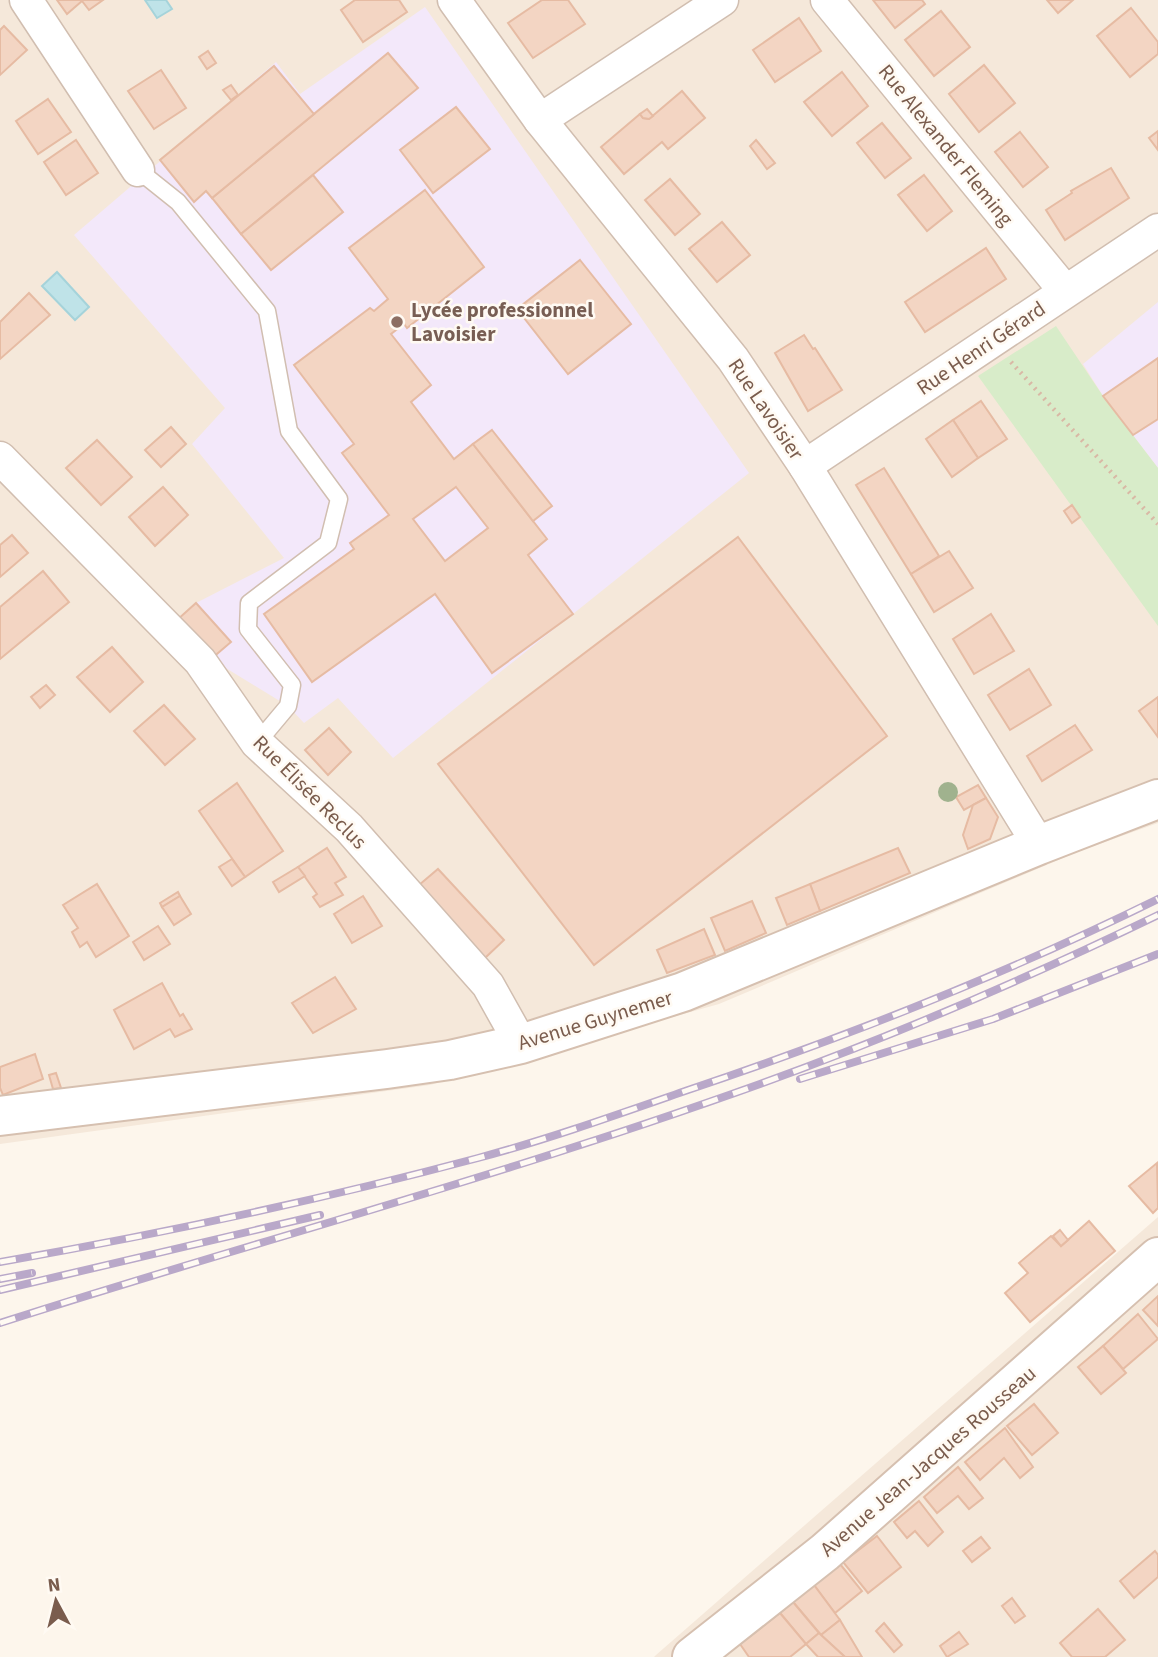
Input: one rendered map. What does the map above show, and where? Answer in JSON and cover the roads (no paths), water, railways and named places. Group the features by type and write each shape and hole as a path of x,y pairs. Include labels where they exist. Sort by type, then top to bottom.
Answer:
{"main road":[{"name":"Avenue Guynemer","path":"0,1116 387,1069 450,1060 521,1044 683,992 1039,845 1158,799"},
{"name":"Avenue Jean-Jacques Rousseau","path":"706,1653 825,1552 1158,1257"}],"street":[{"path":"26,0 138,170"},
{"name":"Rue Lavoisier","path":"454,0 540,120 733,359 804,466 1039,845"},
{"path":"540,120 722,0"},
{"name":"Rue Alexander Fleming","path":"827,0 1065,291"},
{"name":"Rue Henri Gérard","path":"804,466 1158,230"},
{"name":"Rue Élisée Reclus","path":"0,458 201,661 257,743 349,828 488,985 521,1044"}],"lane":[{"path":"138,170 178,202 267,312 289,432 339,499 328,543 249,603 247,629 292,684 288,706 257,743"}],"water":[{"path":"145,0 166,0 172,9 157,18"},
{"path":"57,272 89,307 75,320 42,286"}],"railway":[{"path":"0,1262 300,1202 478,1158 557,1134 867,1026 1043,953 1158,899"},
{"path":"0,1323 476,1178 760,1084 961,1005 1158,915"},
{"path":"800,1079 993,1019 1158,954"},
{"path":"0,1290 320,1215"},
{"path":"0,1279 32,1273"}],"place":[{"name":"Lycée professionnel Lavoisier","path":"397,322"}]}
